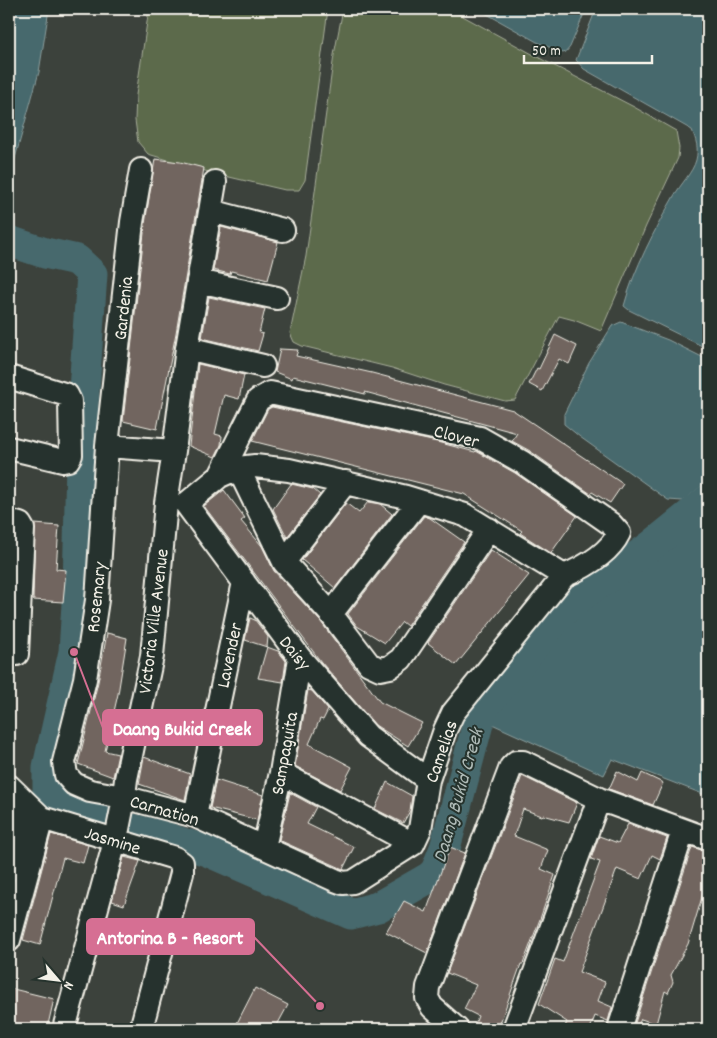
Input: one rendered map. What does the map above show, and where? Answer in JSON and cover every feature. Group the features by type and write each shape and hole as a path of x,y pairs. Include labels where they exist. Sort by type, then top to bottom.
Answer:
{"street":[{"name":"Gardenia","path":"107,446 132,222 141,170"},
{"name":"Victoria Ville Avenue","path":"64,1029 116,837 152,656 176,503 174,452 187,348 215,182"},
{"path":"211,211 283,230"},
{"path":"198,281 277,298"},
{"path":"187,348 263,366"},
{"path":"9,377 67,395 70,401 70,455 68,460 63,461 9,448"},
{"name":"Clover","path":"229,472 258,400 270,393 480,438 522,462 610,524 619,533 614,543 603,554 564,576"},
{"path":"107,446 174,452"},
{"name":"Rosemary","path":"66,774 64,762 84,678 97,600 107,446"},
{"path":"176,503 229,472 255,466 289,470 346,482 465,515 564,576"},
{"path":"229,472 284,562 331,614 369,664 380,669 390,667 401,659 489,529"},
{"path":"284,562 346,482"},
{"path":"331,614 420,502"},
{"name":"Daisy","path":"176,503 244,582 300,658 368,736 428,780"},
{"path":"9,521 20,524 23,529 14,612 17,654"},
{"name":"Camelias","path":"413,844 420,829 428,780 442,738 453,713 564,576"},
{"name":"Lavender","path":"195,816 244,582"},
{"name":"Sampaguita","path":"264,847 281,773 300,658"},
{"path":"456,1029 432,1007 427,998 428,986 510,767 516,762 523,762 599,799 708,839"},
{"path":"281,773 413,844"},
{"name":"Carnation","path":"66,774 74,784 90,791 123,801 195,816 343,883 352,882 403,852 413,844"},
{"path":"9,786 42,818 9,940"},
{"path":"9,796 23,817 9,890"},
{"path":"514,1029 599,799"},
{"name":"Jasmine","path":"42,818 116,837 175,858 182,863 182,873 141,1029"},
{"path":"619,1029 683,831"}],"green space":[{"path":"149,9 328,9 305,180 299,190 285,190 212,173 148,154 138,142 135,120 136,95"},
{"path":"343,9 450,9 676,131 679,148 678,158 646,226 601,331 559,316 515,400 505,401 444,385 392,368 302,346 294,342 290,333 306,256 334,55"}],"water":[{"path":"9,9 49,9 39,72 14,162 9,206"},
{"path":"478,9 586,9 570,47 563,53 537,42"},
{"path":"596,9 708,9 708,349 624,306 633,278 652,236 694,165 697,148 692,130 584,69 576,60"},
{"path":"621,322 668,340 708,360 708,481 683,501 668,500 564,424 564,414 589,363 612,326"},
{"path":"708,514 708,796 612,759 604,775 481,719 587,595 681,538"}],"building":[{"path":"155,159 180,162 204,168 176,333 157,429 123,421 145,224"},
{"path":"221,227 278,242 268,280 231,271 230,274 213,270"},
{"path":"209,297 265,309 259,333 263,334 258,351 202,338"},
{"path":"555,335 577,346 569,364 559,359 542,391 529,384 537,368 539,369"},
{"path":"280,349 298,350 296,356 372,373 513,410 623,484 610,503 592,492 591,494 530,451 512,441 517,433 365,392 365,394 293,376 292,379 275,372"},
{"path":"198,364 244,375 239,399 224,395 215,434 222,436 221,445 215,457 189,446"},
{"path":"272,407 476,451 515,473 577,516 551,553 520,533 522,531 464,494 252,441 268,409"},
{"path":"291,484 313,489 320,495 287,537 273,509"},
{"path":"224,490 245,518 241,521 262,546 274,571 321,622 380,702 422,723 408,746 375,725 321,662 204,506"},
{"path":"368,502 380,504 392,514 335,588 302,560 346,503 359,513"},
{"path":"424,516 430,518 464,542 407,626 402,622 385,643 357,626 348,614"},
{"path":"35,524 59,526 56,569 66,570 63,602 33,600"},
{"path":"491,550 529,575 456,665 428,643"},
{"path":"250,618 255,620 268,637 267,647 245,640"},
{"path":"107,633 127,638 118,694 105,751 118,754 113,777 78,764 98,682"},
{"path":"267,647 278,651 286,661 283,682 258,678"},
{"path":"308,690 312,691 328,710 323,720 320,719 309,744 352,767 340,790 295,766"},
{"path":"144,757 190,774 185,800 139,784"},
{"path":"617,771 638,782 642,773 663,783 653,805 609,789"},
{"path":"522,776 577,803 569,822 542,816 523,809 514,836 548,850 541,869 555,875 498,1029 473,1029 478,1016 464,1009 476,985 447,973"},
{"path":"216,780 263,795 257,820 210,808"},
{"path":"387,782 412,796 410,811 403,823 375,809"},
{"path":"290,793 316,807 307,824 354,847 343,869 279,840"},
{"path":"628,824 667,838 660,859 652,855 641,879 617,869 579,972 605,982 598,1001 612,1007 608,1021 595,1016 590,1029 564,1029 567,1022 539,1004 555,959 563,962 600,862 591,859 599,836 618,843"},
{"path":"51,834 88,845 83,863 63,858 40,945 23,940"},
{"path":"450,847 465,853 427,953 386,932 404,901 426,912"},
{"path":"692,847 708,852 708,877 688,944 671,975 673,982 668,993 665,991 656,1024 641,1019 636,1029 633,1029"},
{"path":"124,857 140,861 124,905 112,901"},
{"path":"9,988 54,999 47,1029 9,1029"},
{"path":"255,988 288,1005 275,1029 234,1029"}],"waterway":[{"name":"Daang Bukid Creek","path":"9,241 45,253 77,260 92,274 82,419 78,588 74,652 48,767 48,790 52,802 59,808 84,817 164,837 207,851 351,914 378,907 430,877 436,871 445,848 484,707 562,612 586,592 651,546 708,500"}],"place":[{"name":"Daang Bukid Creek","path":"74,652"},
{"name":"Antorina B - Resort","path":"320,1006"}]}
